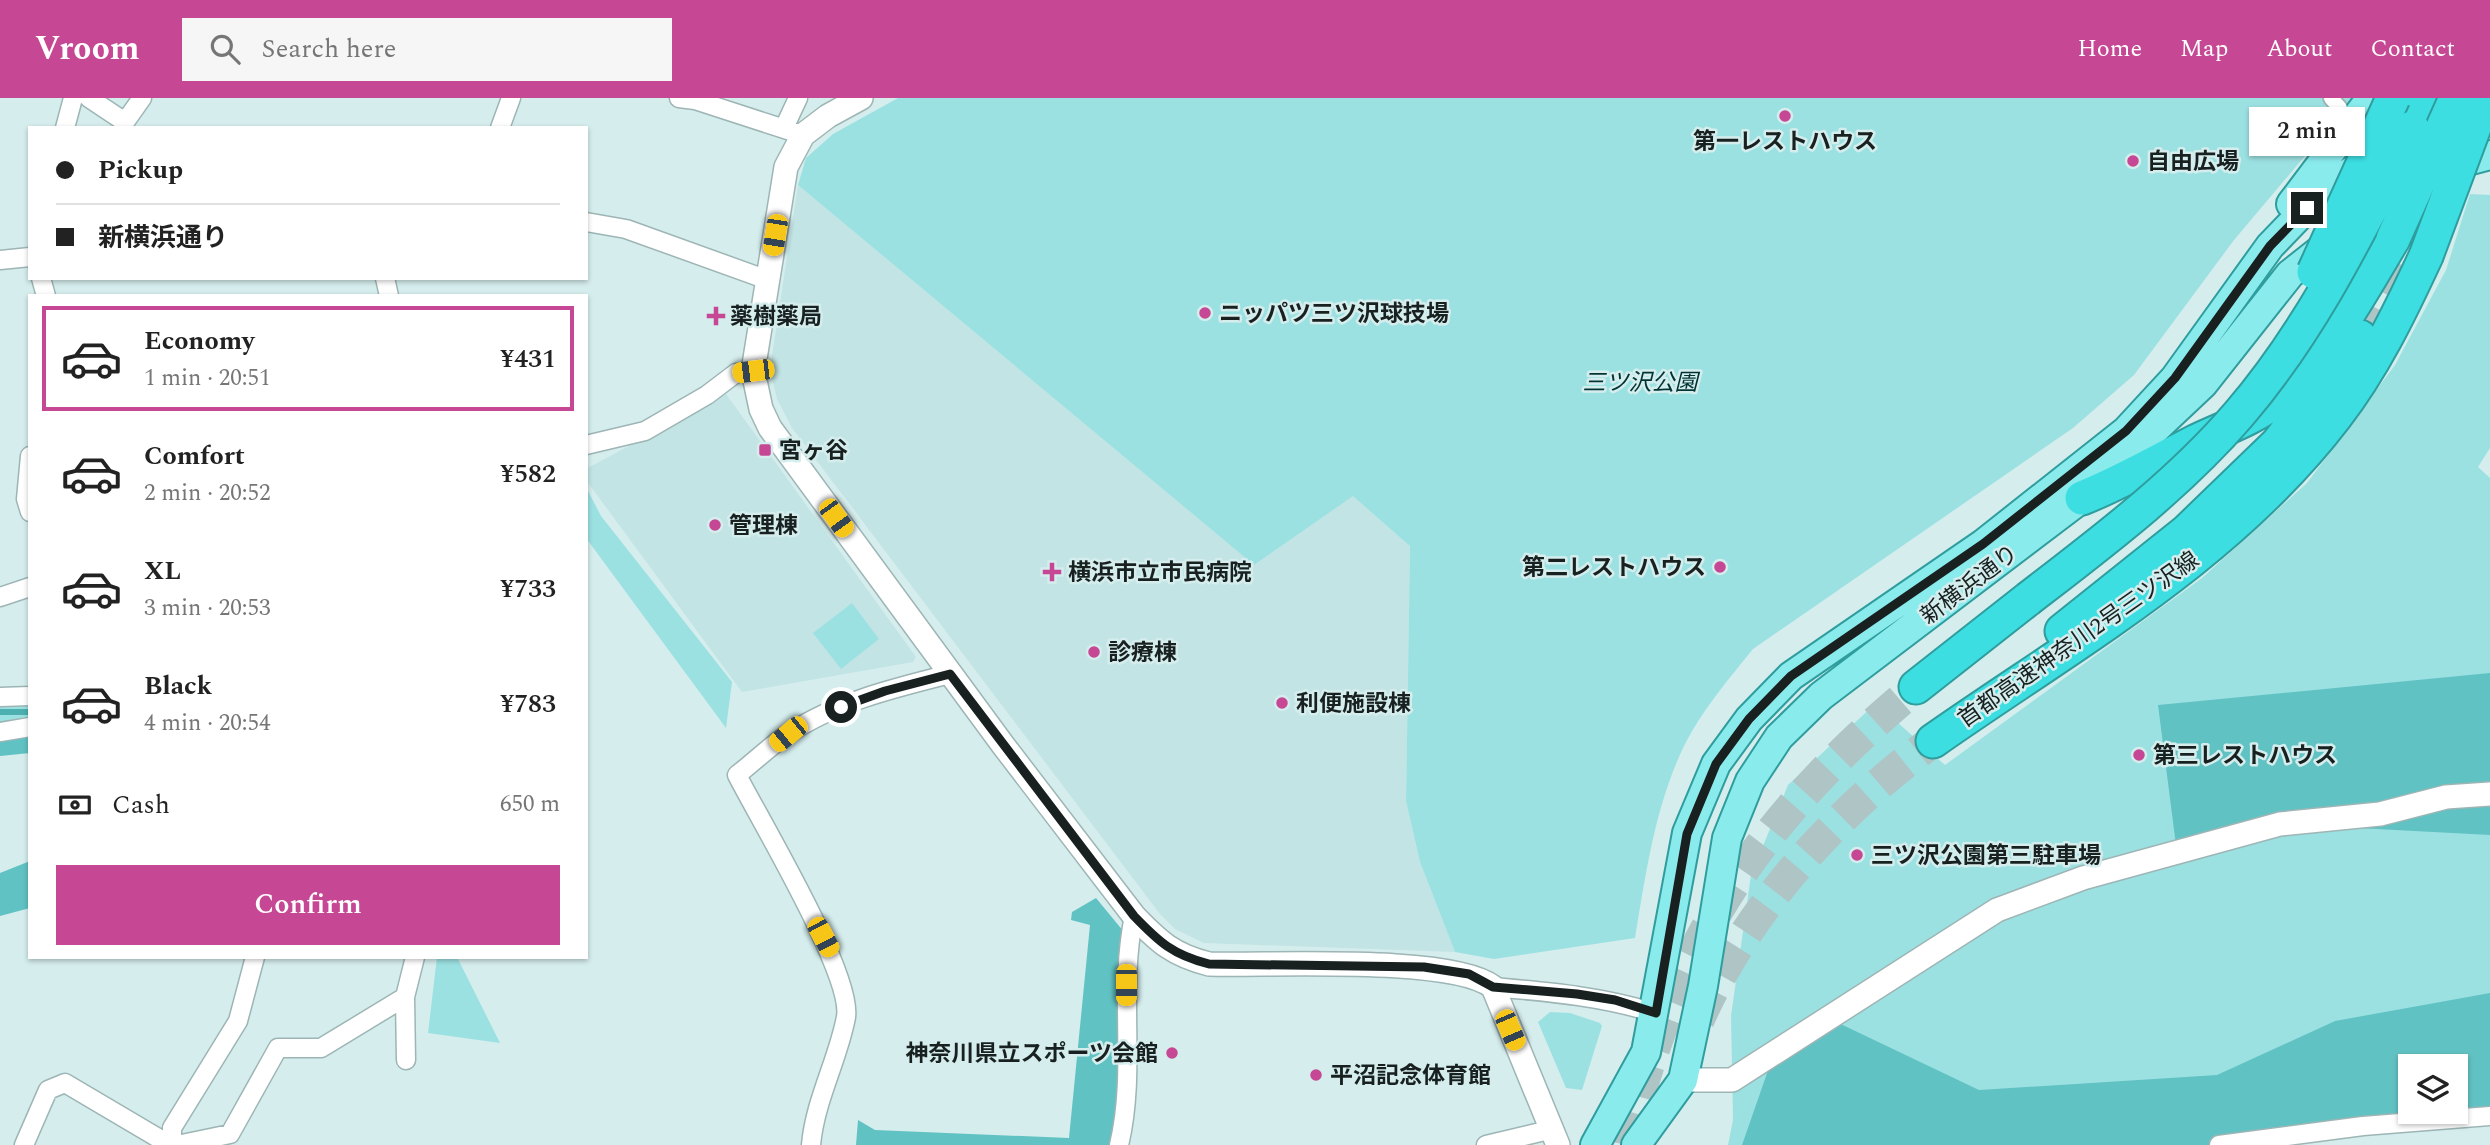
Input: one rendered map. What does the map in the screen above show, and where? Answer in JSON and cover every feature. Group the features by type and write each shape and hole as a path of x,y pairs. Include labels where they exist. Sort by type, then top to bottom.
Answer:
{"highway":[{"path":"2122,527 2220,418 2270,349 2313,274 2393,98"},
{"name":"首都高速神奈川2号三ツ沢線","path":"2360,337 2278,443 2186,532 1931,739 2163,585 2232,528 2322,434 2362,380 2386,339 2477,153 2485,98"},
{"path":"2411,187 2431,114"},
{"path":"2082,498 2123,482 2165,457 2254,416 2278,398 2317,355 2338,326 2393,239 2431,114"},
{"path":"1916,687 2122,527 2239,414 2275,369 2340,267 2431,114"}],"main road":[{"path":"2267,250 2278,221 2371,98"},
{"name":"新横浜通り","path":"1595,1145 1646,1052 1656,1013 1687,834 1716,764 1749,719 1791,676 1983,544 2126,431 2175,378 2267,250 2325,189 2431,114 2490,101"},
{"name":"新横浜通り","path":"1636,1145 1683,1080 1703,986 1727,838 1750,781 1779,737 1821,696 2082,498 2203,384 2290,274 2387,197 2411,187 2434,170 2477,153"}],"street":[{"path":"66,126 73,98"},
{"path":"89,98 125,122 142,98"},
{"path":"501,126 512,98"},
{"path":"679,98 794,131 861,98"},
{"path":"798,98 753,371 761,409 770,428 950,674 1134,916 1158,941 1180,956 1209,964 1424,967 1469,974 1493,987 1615,1000 1656,1013"},
{"path":"2384,98 2431,114 2411,187"},
{"path":"588,222 625,229 768,280"},
{"path":"0,260 28,257"},
{"path":"588,445 645,431 707,396 736,373 753,371"},
{"path":"28,478 28,506"},
{"path":"0,597 28,588"},
{"path":"811,1145 813,1125 846,1014 834,958 737,775 788,734 841,707 885,691 950,674"},
{"path":"0,697 28,696"},
{"path":"0,732 28,727"},
{"path":"1683,1080 1732,1080 1997,910 2083,878 2280,824 2380,814 2446,797 2490,794"},
{"path":"1119,1145 1126,1103 1128,941 1134,916"},
{"path":"173,1145 172,1128 238,1021 254,959"},
{"path":"406,1060 405,997 414,959"},
{"path":"1486,1145 1555,1137 1493,987"},
{"path":"24,1145 48,1090 65,1083 173,1145 230,1134 278,1048 321,1048 405,997"},
{"path":"2219,1145 2362,1126 2490,1116"}],"shaded area":[{"path":"798,185 1254,565 1355,493 1410,546 1406,801 1420,862 1455,952 1204,943 1175,929 1160,914 792,428 777,399 770,369"},
{"path":"726,394 916,657 913,662 742,692 588,483 588,468"},
{"path":"2490,673 2490,835 2280,824 2177,853 2158,705"},
{"path":"28,732 28,753 0,756 0,737"},
{"path":"28,862 28,909 0,916 0,873"},
{"path":"1096,898 1124,932 1120,1105 1114,1145 856,1145 858,1120 875,1130 1069,1138 1090,925 1071,920 1072,912"},
{"path":"2490,993 2490,1116 2468,1118 2468,1054 2398,1054 2398,1124 2413,1124 2212,1145 1742,1145 1772,1059 1828,1018 1979,1090 2217,1075 2335,1021"}],"green space":[{"name":"三ツ沢公園","path":"898,98 2354,98 2234,240 2134,375 2073,428 1753,649 1699,720 1674,769 1653,840 1635,938 1494,959 1455,952 1420,862 1406,801 1410,546 1353,496 1254,565 798,185 806,158 833,134"},
{"path":"2470,194 2490,195 2490,448 2478,467 2490,478 2490,1106 2468,1081 2468,1054 2398,1054 2398,1112 2080,1145 1728,1145 1733,1120 1731,1016 1751,875 1788,785 1876,703 1945,765 2202,578 2307,483 2395,365 2446,270"},
{"path":"588,491 601,516 732,682 726,728 588,541"},
{"path":"852,603 879,639 841,669 813,633"},
{"path":"0,704 28,704 28,720 0,722"},
{"path":"437,959 458,959 500,1043 428,1033"},
{"path":"1550,1012 1570,1013 1602,1026 1582,1090 1566,1088 1538,1022"}],"waterway":[{"path":"0,712 28,712"}],"tunnel":[{"path":"2360,337 2403,248"},
{"path":"1626,1145 1646,1073 1669,1007 1697,947 1730,890 1768,837 1811,786 1860,736 1916,687"},
{"path":"1698,1020 1718,979 1768,901 1829,831 1862,799 1933,741"}],"place":[{"name":"第一レストハウス","path":"1785,116"},
{"name":"自由広場","path":"2133,161"},
{"name":"ニッパツ三ツ沢球技場","path":"1205,313"},
{"name":"薬樹薬局","path":"716,316"},
{"name":"宮ヶ谷","path":"765,450"},
{"name":"管理棟","path":"715,525"},
{"name":"第二レストハウス","path":"1720,567"},
{"name":"横浜市立市民病院","path":"1052,572"},
{"name":"診療棟","path":"1094,652"},
{"name":"利便施設棟","path":"1282,703"},
{"name":"第三レストハウス","path":"2139,755"},
{"name":"三ツ沢公園第三駐車場","path":"1857,855"},
{"name":"神奈川県立スポーツ会館","path":"1172,1053"},
{"name":"平沼記念体育館","path":"1316,1075"}],"route":[{"path":"841,707 885,691 950,674 1134,916 1158,941 1180,956 1209,964 1424,967 1469,974 1493,987 1615,1000 1656,1013 1687,834 1716,764 1749,719 1791,676 1983,544 2126,431 2175,378 2270,246 2307,208"}]}
